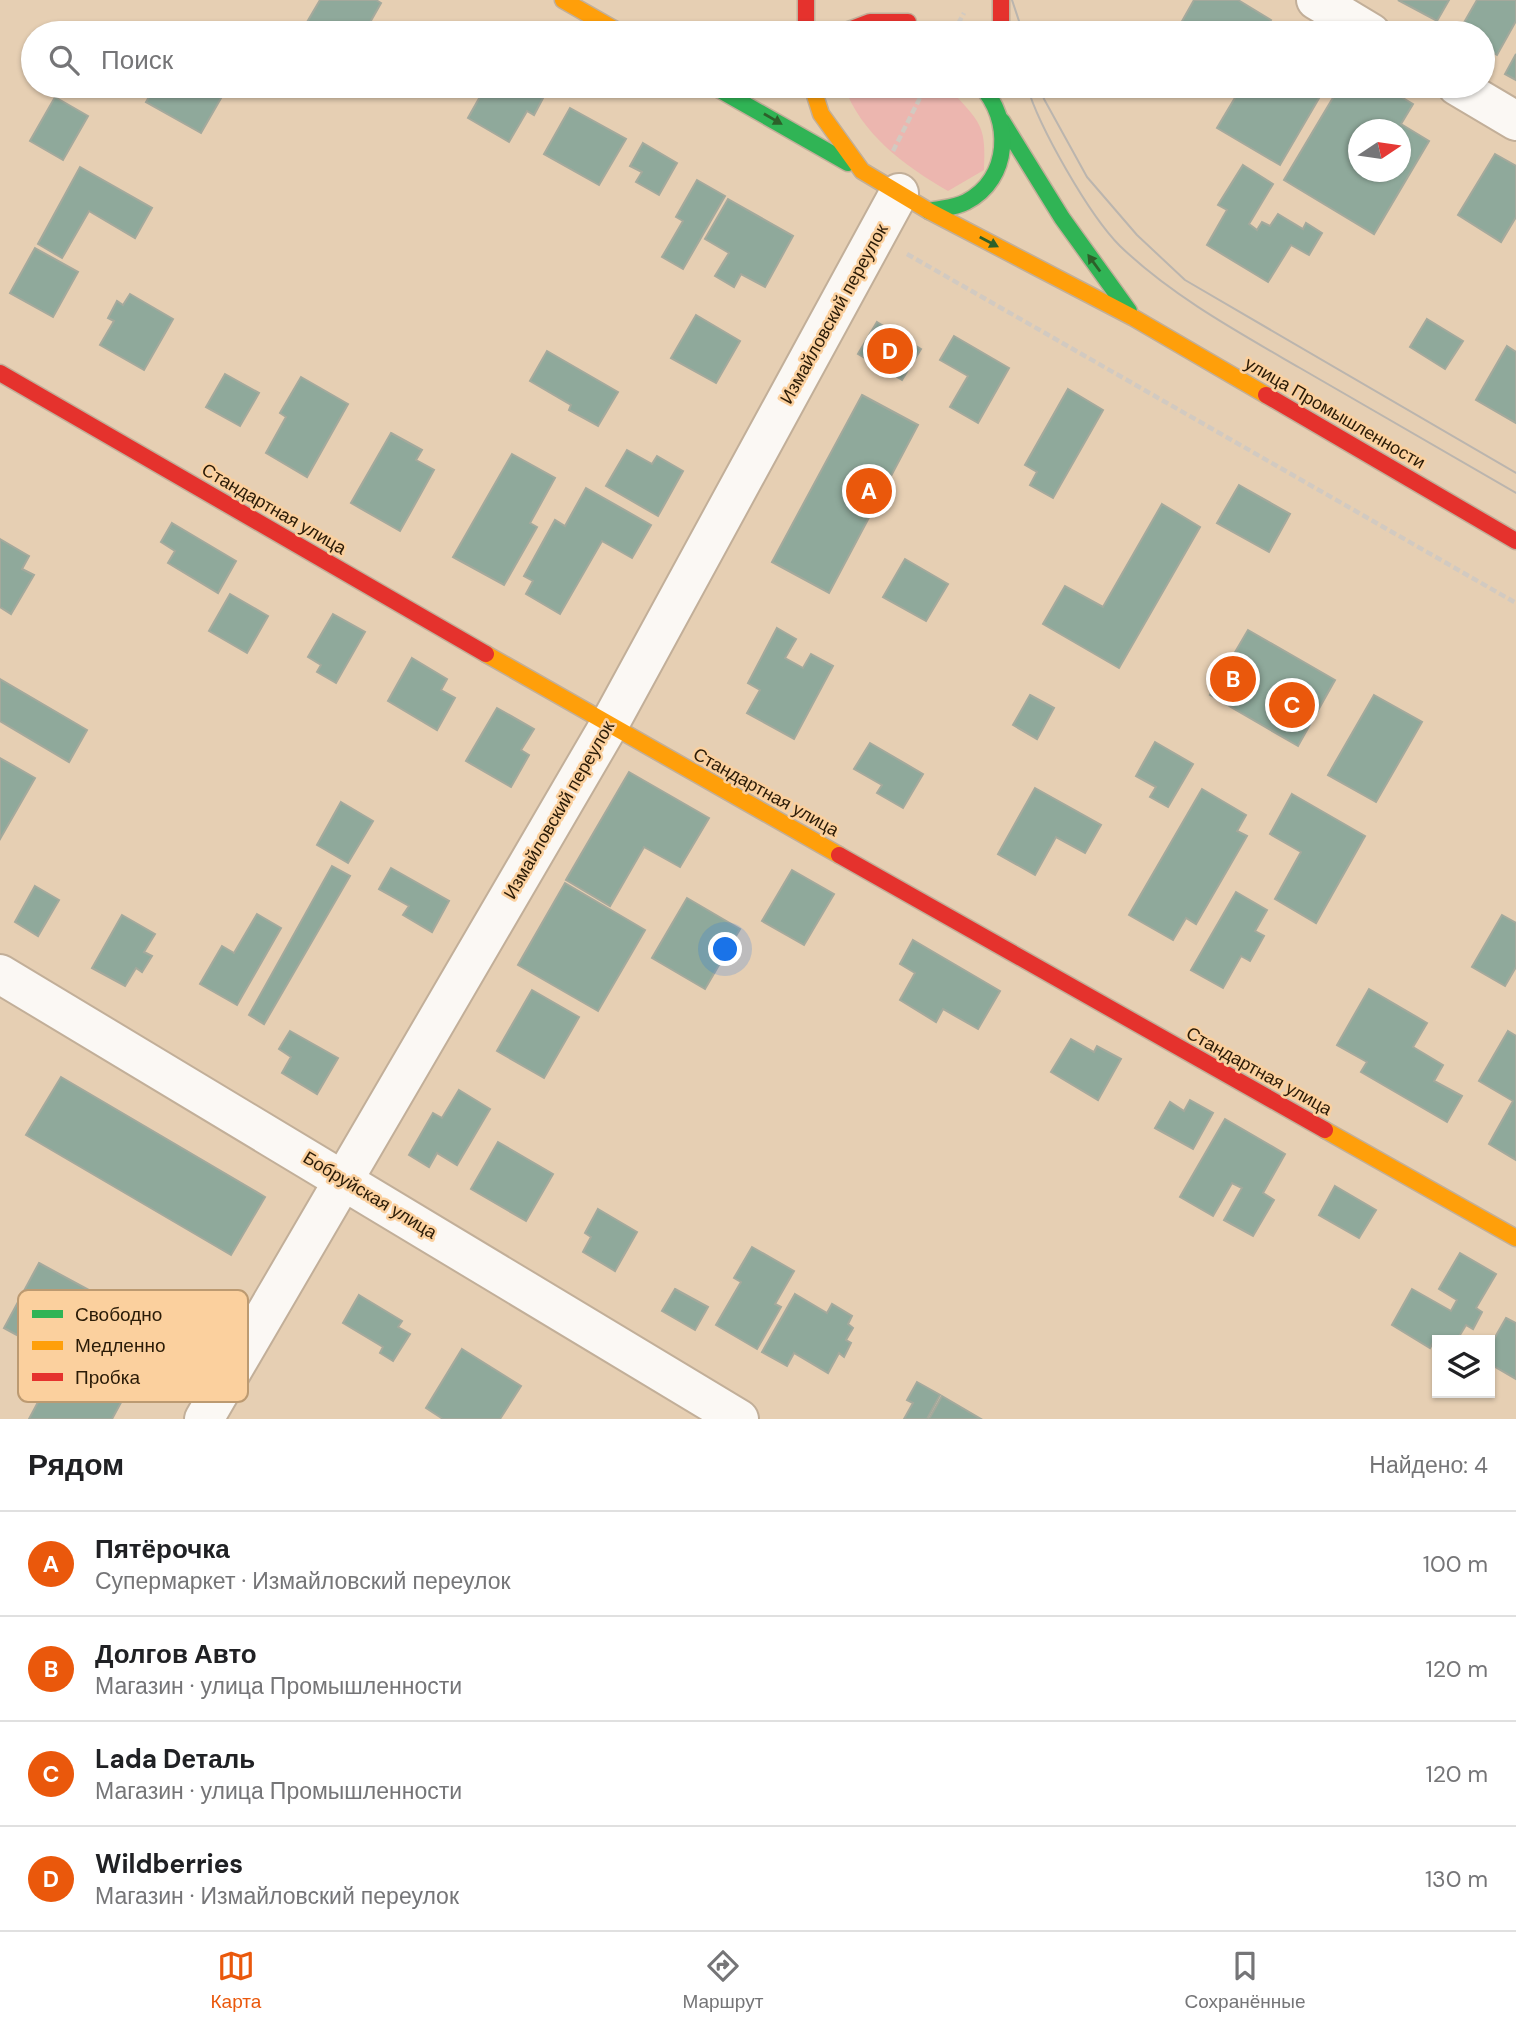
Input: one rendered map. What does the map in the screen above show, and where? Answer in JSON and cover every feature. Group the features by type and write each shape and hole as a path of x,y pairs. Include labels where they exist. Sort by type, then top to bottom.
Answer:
{"street":[{"path":"562,0 600,21"},
{"path":"806,0 806,21"},
{"path":"1316,0 1351,21"},
{"path":"881,6 906,21"},
{"path":"734,98 862,170"},
{"path":"816,98 831,131 862,170"},
{"path":"821,98 831,131"},
{"path":"914,202 966,202 995,176 1000,154 1002,121 996,98"},
{"path":"1477,98 1516,121"},
{"name":"улица Промышленности","path":"1002,121 1062,218 1134,318"},
{"name":"улица Промышленности","path":"862,170 914,202 1134,318 1516,541"},
{"name":"Измайловский переулок","path":"248,1343 609,725 876,238 914,202"},
{"name":"Стандартная улица","path":"0,373 609,725 1516,1238"},
{"name":"Бобруйская улица","path":"0,974 344,1178 738,1419"},
{"name":"Измайловский переулок","path":"204,1419 214,1402"}],"path":[{"path":"960,21 965,11"},
{"path":"876,238 1516,603"}],"shaded area":[{"path":"850,98 958,98 982,131 984,170 948,191 916,171 886,147 861,119"}],"building":[{"path":"320,0 376,0 381,3 371,21 308,21"},
{"path":"1194,0 1238,0 1271,20 1270,21 1182,21"},
{"path":"1398,0 1449,0 1437,21"},
{"path":"1477,0 1516,0 1516,21 1497,55 1495,21 1465,21"},
{"path":"1516,54 1516,80 1505,74"},
{"path":"54,98 88,116 63,160 30,141"},
{"path":"148,98 221,98 201,133 146,102"},
{"path":"479,98 543,98 534,115 527,111 509,142 468,118"},
{"path":"1235,98 1319,98 1280,165 1217,128"},
{"path":"1333,98 1403,98 1413,104 1404,119 1348,119 1348,182 1405,182 1374,234 1284,180"},
{"path":"570,108 626,139 599,185 544,154"},
{"path":"1411,130 1429,141 1411,171"},
{"path":"643,143 677,163 659,195 636,182 642,172 630,166"},
{"path":"1495,154 1516,166 1516,217 1501,242 1458,215"},
{"path":"1243,165 1273,184 1249,224 1257,230 1262,222 1270,226 1278,214 1303,229 1306,223 1322,233 1309,255 1291,245 1268,282 1207,245 1227,210 1218,205"},
{"path":"80,167 152,208 135,238 89,211 62,258 38,244"},
{"path":"697,180 725,196 683,269 662,257 683,221 676,217"},
{"path":"728,199 793,236 765,287 741,274 734,287 715,276 729,253 705,239"},
{"path":"35,248 78,272 53,317 10,293"},
{"path":"130,294 173,319 144,370 100,345 114,321 108,318 117,301 123,305"},
{"path":"696,315 740,341 716,383 671,358"},
{"path":"1427,319 1463,341 1445,369 1410,347"},
{"path":"877,322 921,349 902,380 858,354"},
{"path":"954,336 1009,368 978,423 950,407 968,376 940,360"},
{"path":"1507,346 1516,352 1516,423 1476,400"},
{"path":"547,351 618,392 598,426 569,410 571,405 530,381"},
{"path":"225,374 259,393 240,426 206,407"},
{"path":"301,377 348,404 307,477 266,453 286,417 280,413"},
{"path":"1068,389 1103,410 1053,498 1030,485 1037,472 1025,465"},
{"path":"862,395 918,425 829,593 772,562"},
{"path":"391,433 422,450 416,460 434,470 400,531 351,503"},
{"path":"627,450 652,464 657,456 683,471 658,516 606,486"},
{"path":"512,454 555,478 530,523 537,527 504,585 453,557"},
{"path":"1239,485 1290,514 1269,552 1217,523"},
{"path":"586,488 651,525 632,558 602,541 560,614 526,594 533,581 524,576 555,520 565,526"},
{"path":"1162,504 1200,527 1119,668 1043,624 1065,586 1103,607"},
{"path":"172,523 236,561 218,593 168,563 175,551 161,542"},
{"path":"0,539 29,556 22,569 34,575 11,614 0,607"},
{"path":"905,559 948,584 926,621 883,597"},
{"path":"230,594 268,616 247,653 209,631"},
{"path":"333,614 365,632 336,683 317,672 321,665 308,657"},
{"path":"777,628 796,639 785,658 803,668 811,654 833,666 794,739 747,713 760,690 748,683"},
{"path":"1248,630 1335,680 1298,746 1210,695"},
{"path":"412,658 447,679 441,690 455,698 437,730 388,701"},
{"path":"0,679 87,730 69,762 0,721"},
{"path":"1030,695 1054,708 1037,739 1013,725"},
{"path":"1374,695 1422,722 1376,802 1328,775"},
{"path":"497,708 534,729 521,750 529,755 511,787 466,761"},
{"path":"1155,742 1193,764 1168,807 1150,797 1156,787 1136,776"},
{"path":"870,743 923,774 903,808 877,793 882,785 854,769"},
{"path":"0,758 35,778 0,839"},
{"path":"629,772 709,818 680,867 644,847 610,906 566,880"},
{"path":"1035,788 1101,825 1085,853 1056,837 1035,875 998,854"},
{"path":"1202,789 1246,815 1237,831 1247,836 1196,924 1186,918 1173,940 1129,915"},
{"path":"1292,794 1365,836 1316,923 1275,899 1301,852 1270,834"},
{"path":"341,802 373,821 348,863 317,845"},
{"path":"332,866 350,876 264,1024 249,1015"},
{"path":"391,868 449,901 432,932 403,915 409,906 379,889"},
{"path":"792,870 834,894 804,945 762,921"},
{"path":"565,883 645,930 598,1011 518,965"},
{"path":"35,886 59,900 38,936 15,922"},
{"path":"1236,892 1267,910 1255,931 1264,936 1250,961 1241,956 1223,988 1191,970"},
{"path":"687,898 740,929 705,989 652,958"},
{"path":"257,914 281,928 237,1005 200,984 222,946 234,953"},
{"path":"122,915 155,934 144,952 152,956 142,972 136,968 125,986 92,968"},
{"path":"1502,915 1516,923 1516,967 1505,986 1472,967"},
{"path":"913,940 1000,991 978,1029 943,1009 936,1022 900,1000 915,973 900,964"},
{"path":"1369,989 1427,1023 1413,1047 1443,1065 1434,1081 1462,1096 1447,1122 1361,1072 1367,1062 1337,1045"},
{"path":"532,990 579,1017 544,1078 497,1051"},
{"path":"290,1031 338,1058 317,1094 282,1073 291,1057 279,1049"},
{"path":"1508,1031 1516,1036 1516,1160 1489,1144 1513,1101 1479,1081"},
{"path":"1071,1039 1094,1052 1097,1046 1121,1059 1098,1100 1051,1072"},
{"path":"61,1077 265,1197 231,1255 26,1135"},
{"path":"459,1090 490,1109 457,1165 437,1153 429,1167 409,1155 433,1113 442,1118"},
{"path":"1190,1100 1213,1113 1193,1149 1155,1128 1170,1102 1184,1111"},
{"path":"1225,1119 1285,1154 1263,1193 1274,1200 1253,1236 1224,1220 1242,1188 1232,1183 1213,1216 1180,1197"},
{"path":"498,1142 553,1174 526,1221 471,1189"},
{"path":"1335,1186 1376,1210 1359,1238 1319,1215"},
{"path":"598,1209 637,1232 615,1271 583,1252 591,1237 585,1233"},
{"path":"752,1247 794,1271 775,1304 781,1307 757,1349 716,1325 741,1282 734,1278"},
{"path":"1460,1253 1496,1274 1476,1308 1482,1312 1473,1329 1466,1325 1460,1335 1432,1335 1430,1348 1392,1325 1412,1289 1451,1311 1457,1300 1439,1289"},
{"path":"39,1263 89,1290 24,1290"},
{"path":"675,1289 708,1307 695,1330 662,1311"},
{"path":"795,1294 827,1313 832,1304 852,1316 848,1324 853,1328 846,1340 851,1343 844,1357 839,1353 828,1373 794,1353 787,1366 762,1352"},
{"path":"359,1295 402,1321 398,1327 410,1334 393,1361 380,1353 383,1347 343,1323"},
{"path":"18,1302 18,1336 4,1328"},
{"path":"1506,1318 1516,1323 1516,1379 1495,1367 1495,1337"},
{"path":"462,1349 521,1386 500,1419 443,1419 426,1408"},
{"path":"917,1382 940,1395 927,1419 904,1419 913,1403 907,1400"},
{"path":"942,1396 981,1419 929,1419"},
{"path":"38,1402 121,1402 112,1419 29,1419"}],"tram line":[{"path":"1012,0 1019,21"},
{"path":"1031,98 1042,124 1080,193 1108,232 1140,264 1183,297 1230,327 1516,493"},
{"path":"1044,98 1087,177 1137,235 1185,280 1516,473"}],"traffic: fast":[{"path":"734,98 848,163"},
{"path":"929,211 966,202 981,192 992,179 999,164 1002,131 990,98"},
{"path":"1002,121 1062,218 1129,311"}],"traffic: slow":[{"path":"563,0 600,21"},
{"path":"816,98 821,114 862,171 929,211 1134,318 1266,395"},
{"path":"486,654 839,855"},
{"path":"1325,1130 1516,1238"}],"traffic: jam":[{"path":"806,0 806,21"},
{"path":"1001,0 1001,21"},
{"path":"0,373 486,654"},
{"path":"1266,395 1516,541"},
{"path":"839,855 1325,1130"}],"place":[{"name":"Wildberries","path":"890,351"},
{"name":"Пятёрочка","path":"869,491"},
{"name":"Долгов Авто","path":"1233,679"},
{"name":"Lada Dеталь","path":"1292,705"}]}
